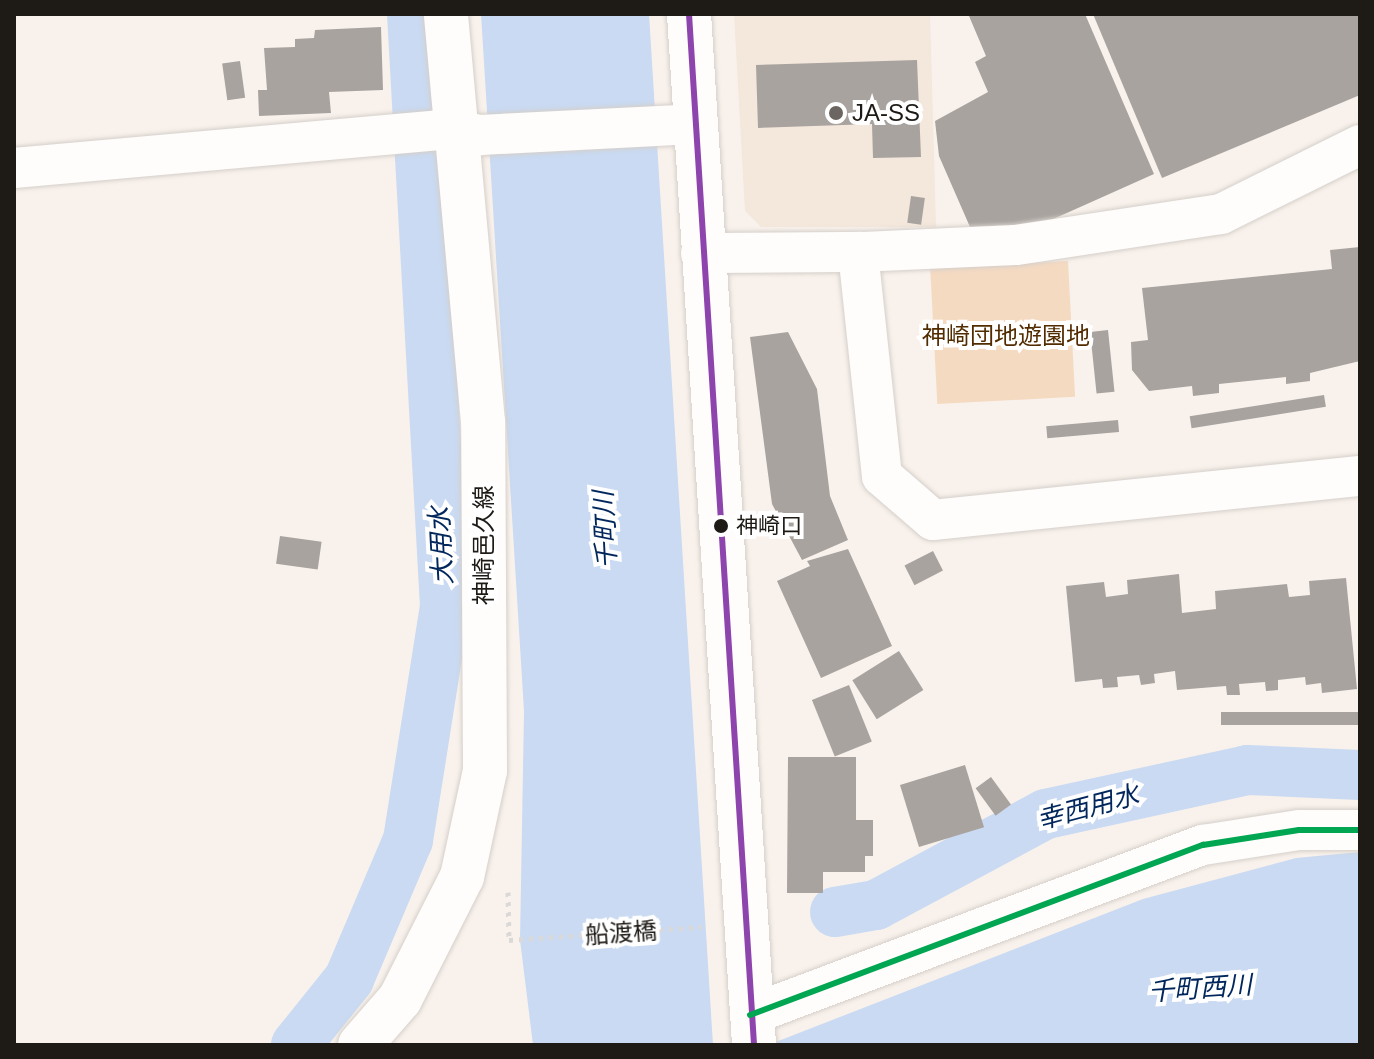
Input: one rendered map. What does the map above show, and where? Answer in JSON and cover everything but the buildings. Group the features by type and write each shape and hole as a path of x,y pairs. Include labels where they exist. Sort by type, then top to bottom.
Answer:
{"main road":[{"name":"神崎邑久線","path":"360,1045 400,999 462,877 485,771 483,422 466,132 446,14"},
{"path":"689,14 682,124 701,253 752,1030"}],"street":[{"path":"14,168 396,134 682,124"},
{"path":"701,253 858,252 1015,245 1221,214 1360,145"},
{"path":"858,252 882,476 933,520 1360,476"},
{"path":"752,1030 1203,845 1299,830 1360,830"}],"path":[{"name":"船渡橋","path":"520,940 706,927"}],"shaded area":[{"name":"JA-SS","path":"734,14 930,14 936,227 761,227 745,211"}],"green space":[{"name":"神崎団地遊園地","path":"1068,261 1075,397 937,404 930,268"}],"water":[{"name":"千町川","path":"481,14 649,14 713,1045 533,1045 520,940 524,711"},
{"name":"千町西川","path":"1360,852 1360,1045 768,1045 1143,899 1296,858"}],"waterway":[{"name":"大用水","path":"296,1045 349,979 408,840 445,606 412,14"},
{"name":"幸西用水","path":"835,912 876,905 1046,814 1247,770 1360,775"}],"transit line":[{"path":"689,14 754,1045"},
{"path":"750,1015 1203,845 1299,830 1360,830"}],"place":[{"name":"JA-SS","path":"836,113"},
{"name":"神崎口","path":"721,526"}]}
